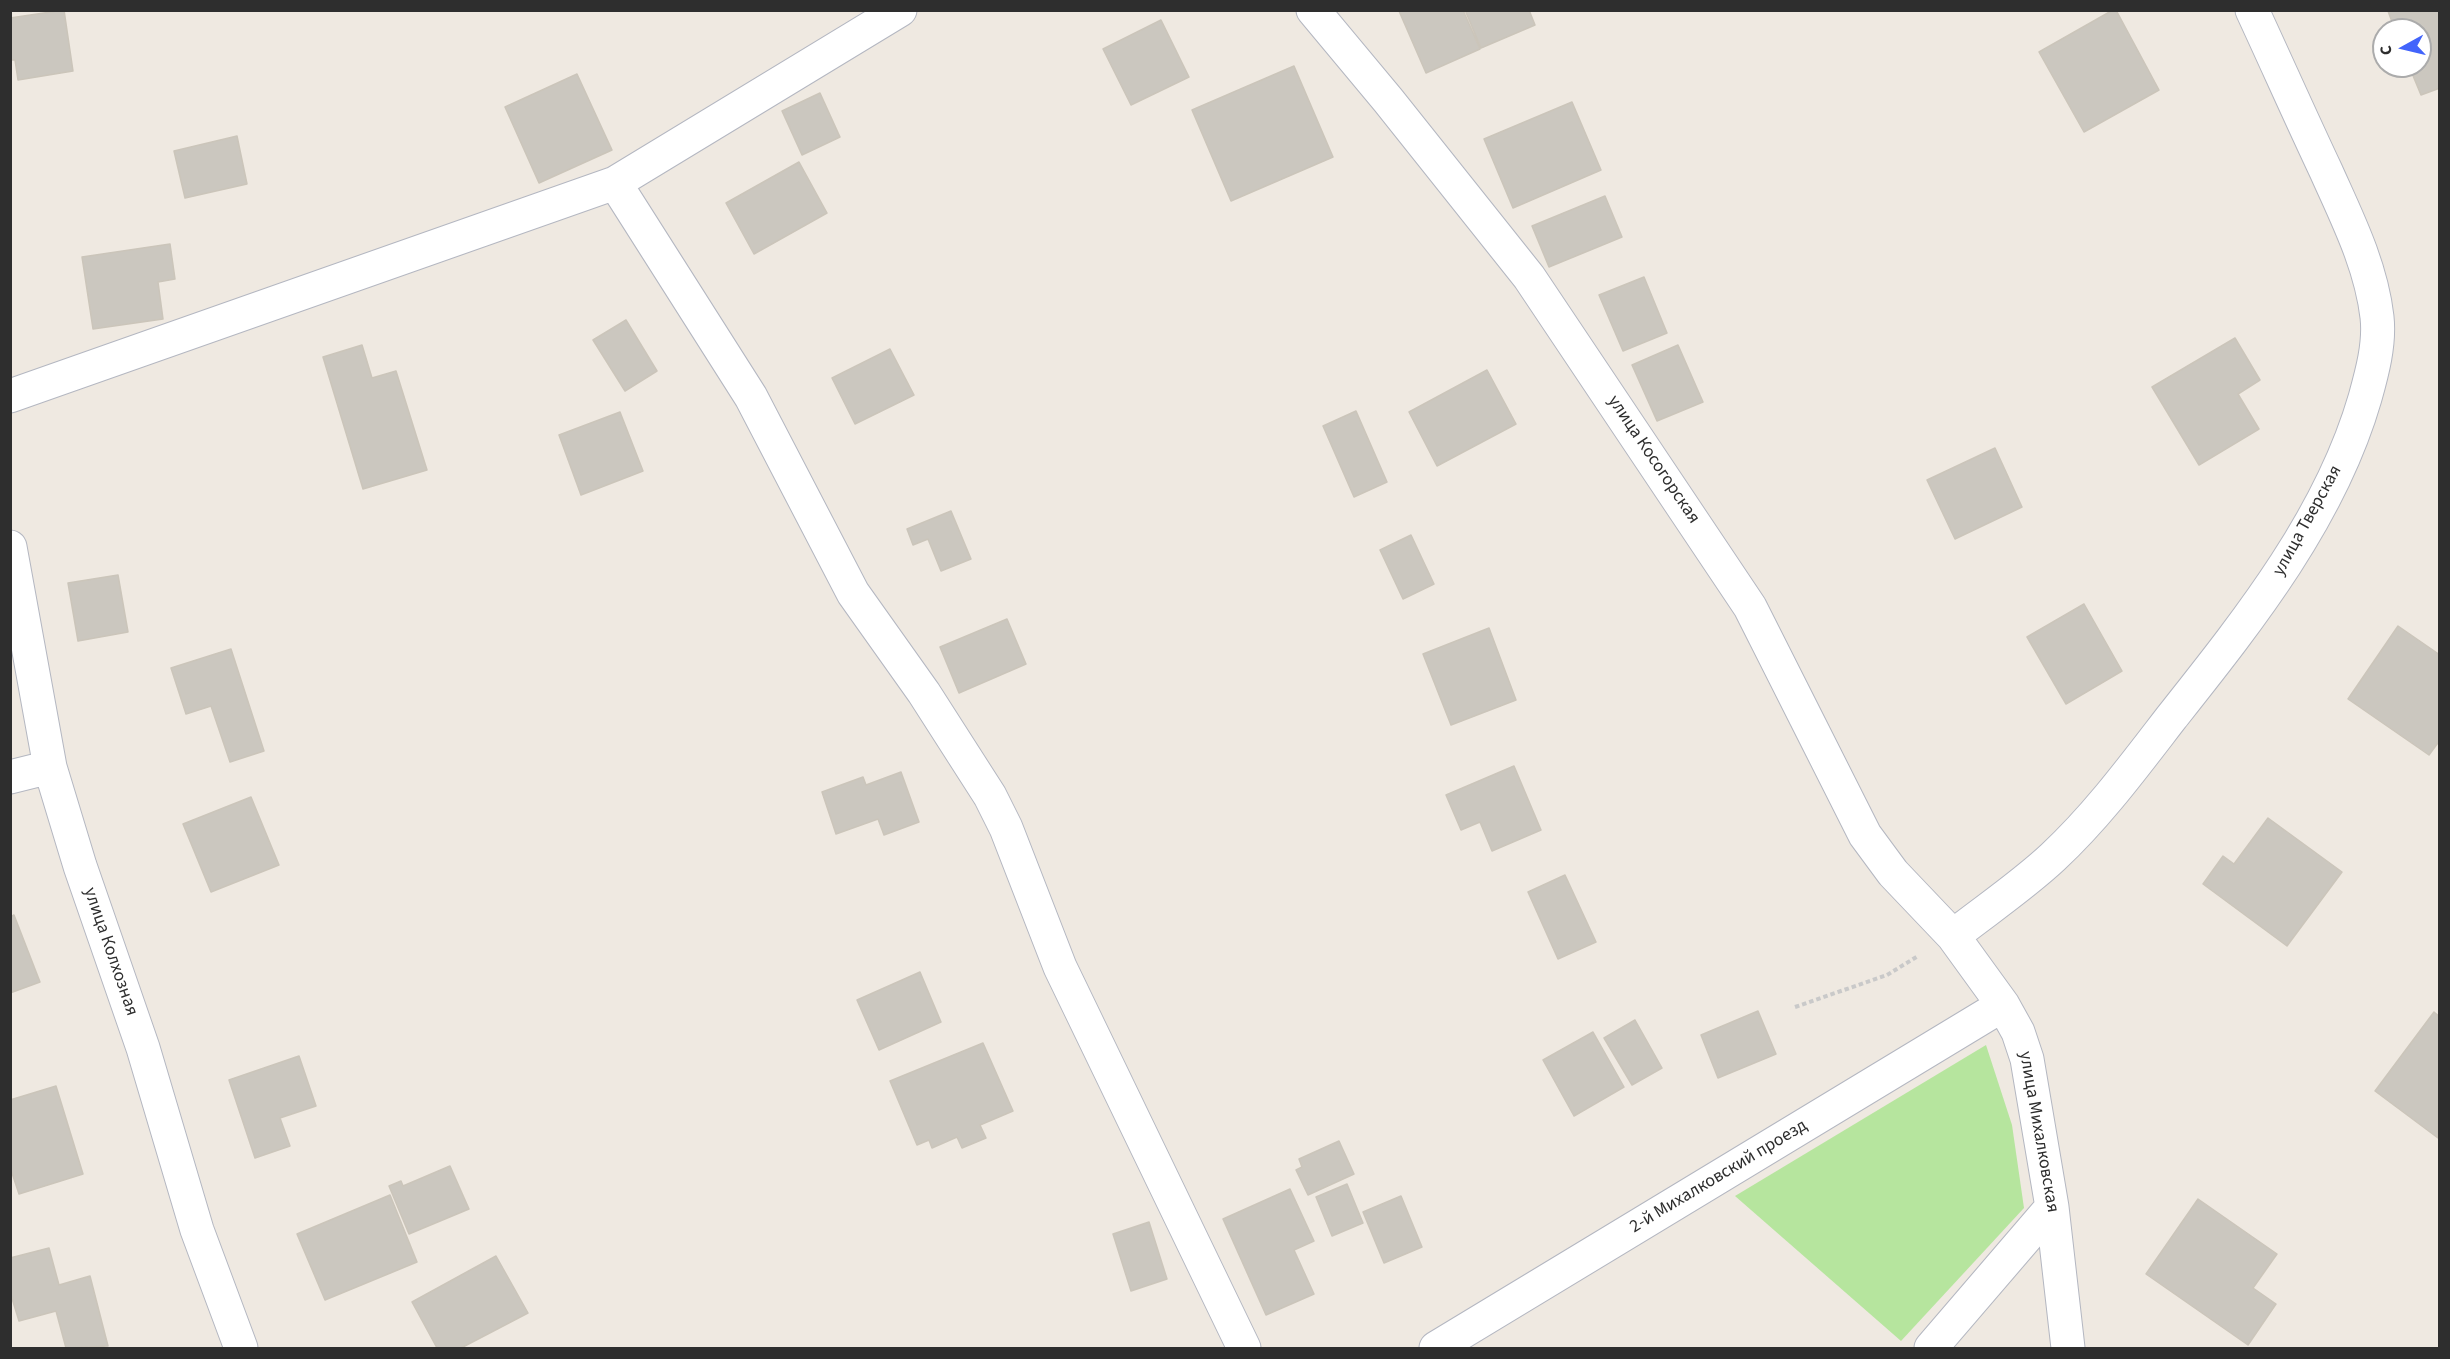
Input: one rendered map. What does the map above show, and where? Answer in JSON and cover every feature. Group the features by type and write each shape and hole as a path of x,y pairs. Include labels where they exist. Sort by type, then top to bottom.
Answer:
{"street":[{"path":"10,396 615,183 900,10"},
{"name":"улица Косогорская","path":"1313,10 1529,277 1750,607 1865,835 1893,873 1953,936"},
{"name":"улица Тверская","path":"1953,936 2052,857 2132,768 2230,643 2269,588 2327,490 2355,428 2370,379 2376,349 2377,317 2371,285 2358,242 2252,10"},
{"path":"615,183 751,397 853,594 924,693 990,796 1006,828 1060,967 1244,1348"},
{"name":"улица Колхозная","path":"10,547 50,767 80,866 143,1048 196,1230 241,1348"},
{"path":"10,777 50,767"},
{"name":"улица Михалковская","path":"1953,936 2003,1005 2018,1032 2026,1059 2052,1207 2068,1348"},
{"name":"2-й Михалковский проезд","path":"1436,1348 2003,1005"},
{"path":"1931,1348 2052,1207"}],"path":[{"path":"1795,1007 1887,975 1953,936"}],"green space":[{"path":"1986,1045 2012,1125 2024,1208 1901,1341 1735,1196"}],"building":[{"path":"64,10 73,71 18,80 15,60 10,60 10,18"},
{"path":"1463,10 1480,49 1426,73 1399,11"},
{"path":"1465,10 1529,10 1535,25 1481,48"},
{"path":"2116,10 2159,90 2084,132 2039,52"},
{"path":"2440,10 2440,88 2421,95 2414,78 2432,78 2432,18 2391,18 2388,11"},
{"path":"1161,20 1189,77 1131,105 1103,49"},
{"path":"1294,66 1333,157 1231,201 1192,110"},
{"path":"577,74 612,150 539,183 505,107"},
{"path":"820,93 840,137 802,155 782,111"},
{"path":"1572,102 1601,170 1513,208 1484,139"},
{"path":"237,136 247,184 185,198 174,151"},
{"path":"799,162 827,213 754,254 726,203"},
{"path":"1605,196 1622,237 1549,267 1532,226"},
{"path":"170,244 175,279 158,282 163,319 93,329 82,257"},
{"path":"1644,277 1667,333 1623,351 1599,295"},
{"path":"626,320 657,371 625,391 593,340"},
{"path":"2235,338 2260,380 2238,394 2259,429 2199,465 2152,387"},
{"path":"362,345 372,378 396,371 427,470 363,489 323,357"},
{"path":"1678,345 1703,402 1657,421 1632,365"},
{"path":"890,349 914,395 855,424 832,378"},
{"path":"1487,370 1516,424 1437,466 1409,412"},
{"path":"1356,411 1387,482 1354,497 1323,426"},
{"path":"620,412 643,471 581,495 559,435"},
{"path":"1995,448 2022,507 1955,539 1927,480"},
{"path":"951,511 971,559 941,571 928,539 913,545 907,529"},
{"path":"1411,535 1434,584 1403,599 1380,550"},
{"path":"118,575 128,632 78,641 68,583"},
{"path":"2084,604 2122,671 2066,704 2027,637"},
{"path":"1007,619 1026,664 959,693 940,647"},
{"path":"2398,626 2440,655 2440,740 2429,755 2348,699"},
{"path":"1489,628 1516,700 1451,725 1423,654"},
{"path":"231,649 264,751 230,762 211,706 186,714 171,668"},
{"path":"1514,766 1541,830 1492,851 1480,822 1461,830 1446,795"},
{"path":"901,772 919,822 884,835 878,819 836,834 822,792 863,777 866,785"},
{"path":"251,797 279,865 211,892 183,824"},
{"path":"2268,818 2342,872 2287,946 2203,884 2223,856 2234,864"},
{"path":"1565,875 1596,942 1558,959 1528,892"},
{"path":"14,915 40,982 10,993 10,917"},
{"path":"920,972 941,1022 879,1050 857,1000"},
{"path":"1758,1011 1776,1054 1718,1078 1701,1035"},
{"path":"2434,1012 2440,1017 2438,1138 2375,1091"},
{"path":"1635,1020 1662,1068 1632,1085 1604,1038"},
{"path":"1593,1032 1624,1087 1574,1116 1543,1060"},
{"path":"983,1043 1013,1111 980,1125 986,1138 962,1148 957,1137 932,1148 929,1140 917,1145 890,1081"},
{"path":"299,1056 316,1106 280,1118 290,1146 255,1158 229,1080"},
{"path":"56,1086 83,1174 19,1194 10,1167 10,1100"},
{"path":"1339,1141 1354,1174 1308,1195 1296,1170 1302,1167 1299,1159"},
{"path":"450,1166 469,1209 409,1234 389,1186 401,1181 403,1186"},
{"path":"1347,1184 1363,1223 1332,1236 1316,1197"},
{"path":"1290,1189 1314,1241 1294,1250 1314,1294 1266,1315 1223,1219"},
{"path":"390,1195 417,1262 325,1300 297,1234"},
{"path":"1401,1196 1422,1247 1384,1263 1363,1212"},
{"path":"2198,1199 2277,1254 2253,1288 2276,1304 2248,1345 2146,1274"},
{"path":"1149,1222 1167,1279 1131,1291 1113,1234"},
{"path":"49,1248 59,1285 90,1276 108,1346 66,1348 56,1311 19,1321 10,1292 10,1258"},
{"path":"496,1256 528,1313 461,1348 437,1348 412,1302"}]}
